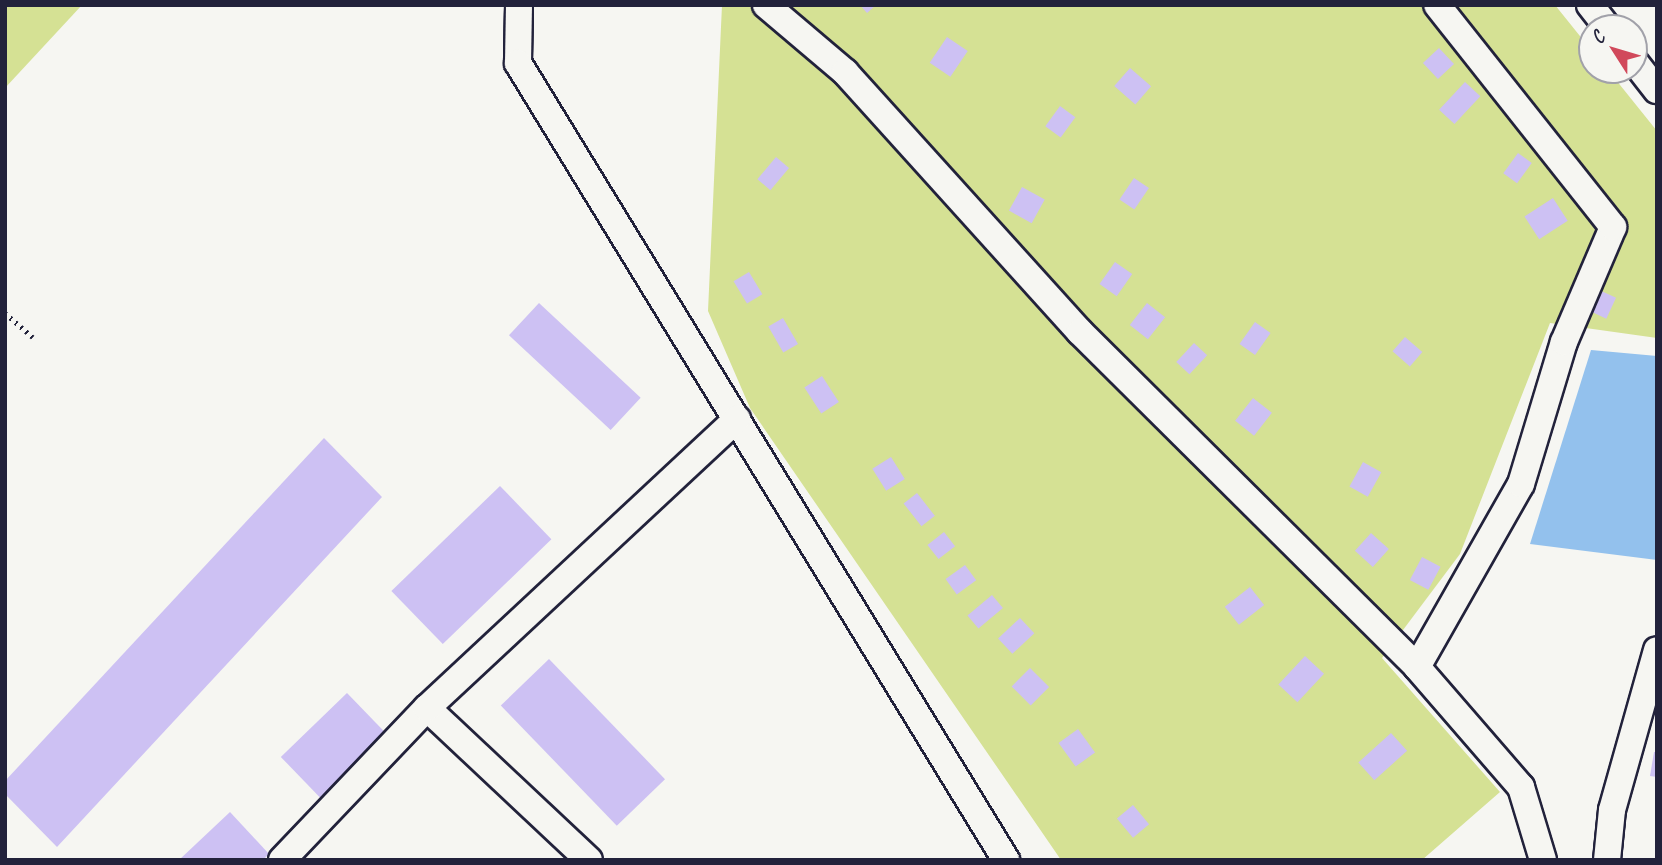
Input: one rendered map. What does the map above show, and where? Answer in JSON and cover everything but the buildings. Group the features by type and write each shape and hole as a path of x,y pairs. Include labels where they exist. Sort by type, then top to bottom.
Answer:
{"lane":[{"path":"519,5 519,63 1006,860"},
{"path":"765,5 845,72 1080,332 1417,667 1521,787 1543,860"},
{"path":"1417,667 1521,484 1564,342 1612,228 1437,5"},
{"path":"282,860 427,708 737,419"},
{"path":"1607,860 1612,810 1657,650"},
{"path":"427,708 589,860"}],"path":[{"path":"5,313 33,337"}],"green space":[{"path":"5,5 82,5 5,88"},
{"path":"722,5 1555,5 1578,34 1578,84 1619,84 1657,131 1657,338 1550,323 1460,554 1382,658 1500,792 1422,860 1061,860 750,408 708,311"}],"water":[{"path":"1591,350 1657,356 1657,560 1530,544"}]}
